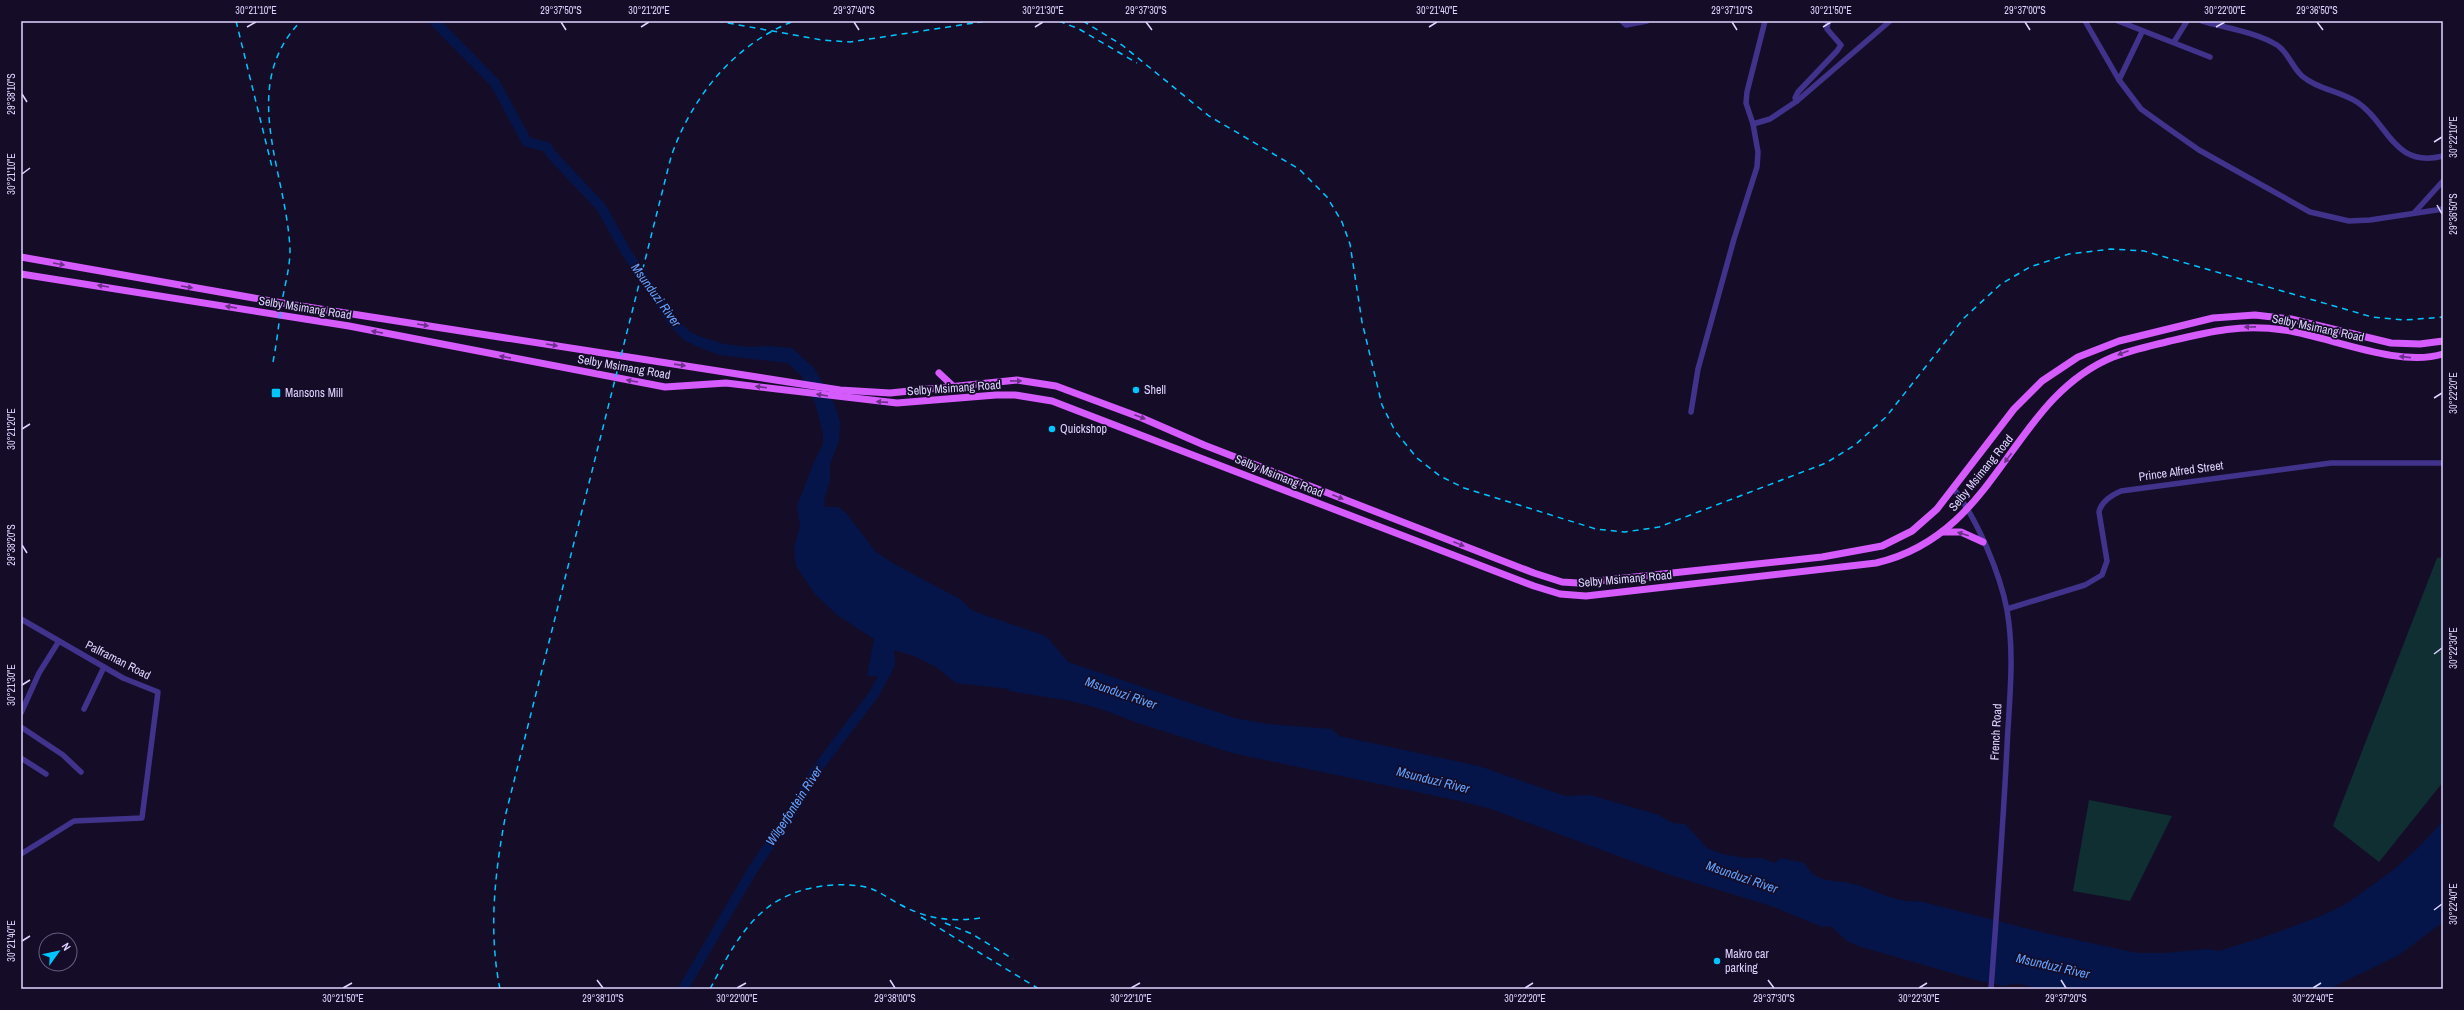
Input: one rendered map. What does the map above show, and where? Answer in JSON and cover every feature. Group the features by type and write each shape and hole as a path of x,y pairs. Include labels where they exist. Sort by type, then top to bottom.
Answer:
{"main road":[{"name":"Selby Msimang Road","path":"21,257 288,304 800,388 843,398 897,403 1015,395 1063,404 1534,586 1560,594 1586,596 1876,563 1908,554 1942,532 1969,509 2040,414 2063,390 2095,366 2131,350 2222,328 2260,327 2317,337 2402,357 2428,357 2443,354"},
{"name":"Selby Msimang Road","path":"21,274 270,313 664,387 726,383 871,393 909,392 955,388 1017,380 1056,386 1142,418 1204,445 1371,511 1534,573 1562,582 1594,583 1822,557 1869,550 1882,546 1912,531 1937,509 2028,393 2065,364 2103,346 2195,322 2247,315 2291,319 2391,343 2420,344 2443,341"},
{"path":"939,373 955,388"},
{"path":"909,392 920,395 935,395 941,401"},
{"path":"1942,532 1964,533 1983,542"}],"street":[{"path":"1622,21 1626,25 1647,21"},
{"path":"1691,412 1698,369 1734,239 1757,167 1758,152 1753,124 1746,103 1747,92 1765,21"},
{"path":"1797,102 1795,98 1798,92 1840,48 1840,42 1827,29 1827,21"},
{"path":"1753,124 1770,119 1797,102 1890,21"},
{"path":"2085,21 2119,80 2141,109 2206,154 2310,212 2349,221 2414,214 2443,209"},
{"path":"2118,21 2142,32 2174,42 2210,57"},
{"path":"2174,42 2187,21"},
{"path":"2202,21 2253,35 2276,44 2281,48 2302,76 2349,97 2363,106 2397,147 2422,158 2443,156"},
{"path":"2119,80 2142,32"},
{"path":"2414,214 2443,181"},
{"name":"Prince Alfred Street","path":"2007,609 2085,585 2102,575 2107,561 2098,512 2100,507 2108,499 2121,491 2330,463 2443,463"},
{"name":"French Road","path":"1954,489 1969,509 1983,542 2007,609 2011,664 1998,901 1991,989"},
{"name":"Palframan Road","path":"21,619 133,683 158,692 142,818 74,821 22,851"},
{"path":"21,713 39,673 59,641"},
{"path":"84,709 104,667"},
{"path":"21,727 63,755 81,772"},
{"path":"21,758 46,774"}],"green space":[{"path":"2443,557 2443,782 2379,862 2333,826 2437,558"},
{"path":"2089,800 2172,816 2130,901 2073,891"}],"water":[{"path":"698,336 724,344 748,347 768,346 792,348 814,368 834,403 840,421 839,441 830,465 830,481 824,500 825,507 838,507 846,513 876,552 894,564 960,599 973,611 1046,636 1068,662 1235,718 1267,724 1332,729 1339,736 1479,766 1565,796 1590,795 1659,815 1672,823 1685,824 1707,848 1722,854 1745,858 1761,858 1775,863 1781,858 1804,863 1811,872 1820,878 1853,884 1893,898 1919,901 2045,933 2137,953 2165,953 2207,949 2219,951 2267,936 2321,916 2346,904 2392,871 2417,849 2443,821 2443,922 2399,955 2329,989 2040,989 2016,983 2004,986 1976,980 1858,946 1847,941 1830,926 1822,927 1774,907 1667,874 1488,808 1232,753 1138,723 1098,708 1071,701 1009,691 1009,689 956,683 936,667 914,656 894,650 895,663 890,677 867,676 874,639 837,615 815,594 796,566 794,548 800,526 797,506 814,462 823,444 823,433 815,403 800,374 787,363 719,355 693,345"}],"waterway":[{"name":"Msunduzi River","path":"434,21 495,83 527,142 547,147 551,154 601,207 625,250 672,321 687,336 707,345"},
{"name":"Wilgerfontein River","path":"683,989 753,869 791,814 814,773 874,694 890,664"}],"railway":[{"path":"236,21 272,167"},
{"path":"273,362 290,250 287,220 270,131 269,102 272,74 282,47 301,21"},
{"path":"717,21 822,40 850,42 987,21"},
{"path":"500,989 494,945 494,901 506,813 671,157 690,114 703,94 718,76 734,59 752,44 772,31 794,21"},
{"path":"1059,21 1079,29 1137,63"},
{"path":"1083,21 1122,45 1209,116 1299,169 1327,197 1342,222 1350,244 1362,322 1382,405 1395,431 1417,458 1440,476 1464,488 1596,529 1625,532 1659,527 1826,463 1855,445 1886,417 1964,318 2001,284 2030,267 2069,254 2111,249 2144,251 2372,317 2405,320 2443,317"},
{"path":"710,989 730,953 753,921 766,909 782,898 801,891 829,885 861,886 879,892 920,914 960,920 980,918"},
{"path":"921,917 1039,989"},
{"path":"945,923 972,934 1013,959"}],"place":[{"name":"Shell","path":"1136,390"},
{"name":"Mansons Mill","path":"276,393"},
{"name":"Quickshop","path":"1052,429"},
{"name":"Makro car parking","path":"1717,961"}]}
